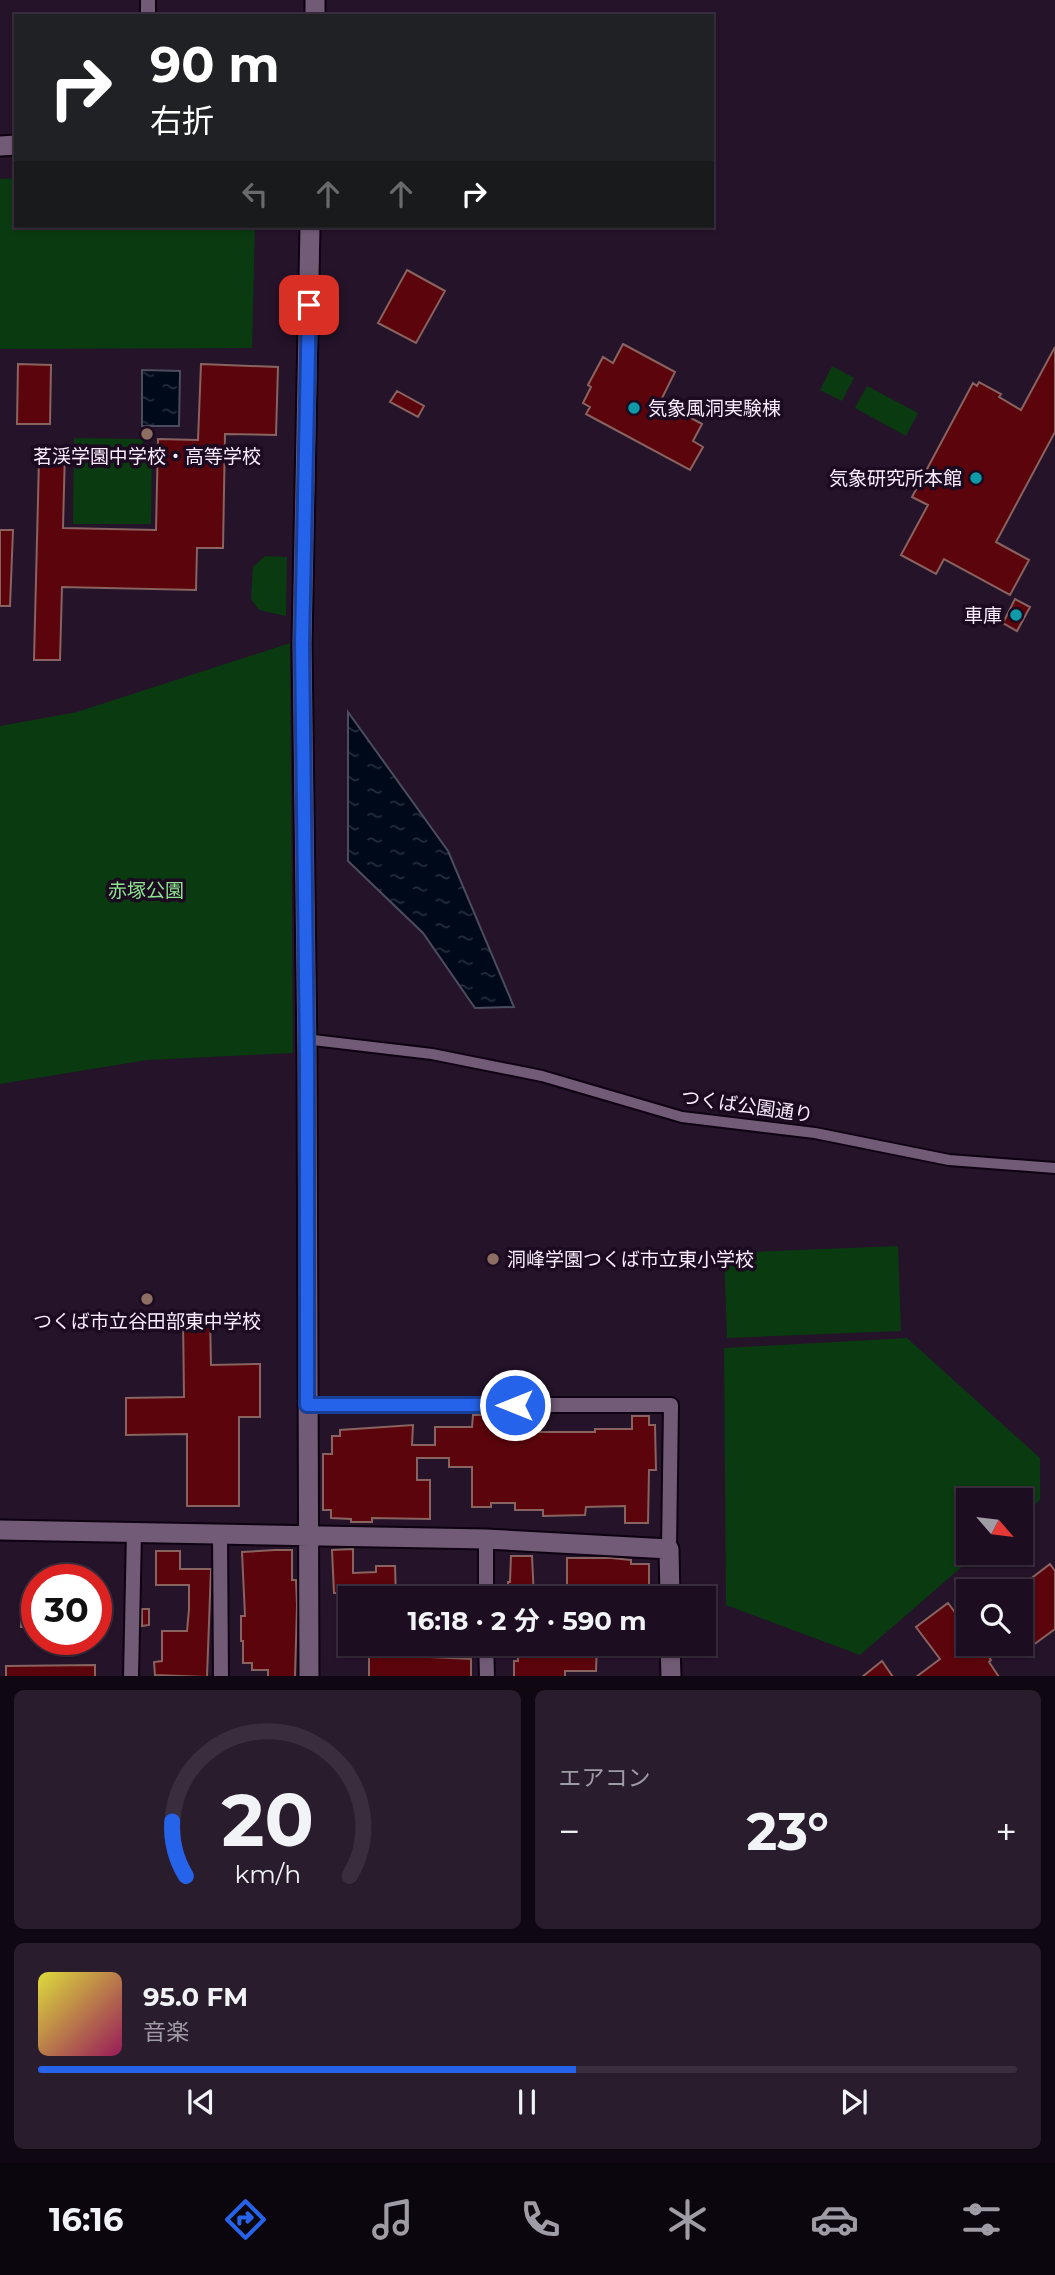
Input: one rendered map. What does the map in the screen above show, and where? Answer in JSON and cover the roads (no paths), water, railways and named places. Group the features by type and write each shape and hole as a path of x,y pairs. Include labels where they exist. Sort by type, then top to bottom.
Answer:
{"street":[{"path":"309,1676 307,1057 302,643 310,228"},
{"name":"つくば公園通り","path":"313,1040 432,1054 542,1076 682,1117 815,1133 949,1160 1055,1168"},
{"path":"307,1405 671,1405 670,1586"},
{"path":"0,1530 486,1539 669,1549"},
{"path":"131,1676 134,1531"},
{"path":"220,1533 221,1676"},
{"path":"486,1539 486,1586"},
{"path":"486,1656 486,1676"},
{"path":"670,1656 670,1676"}],"water":[{"path":"142,370 180,371 179,426 142,426"},
{"path":"348,712 448,851 514,1007 475,1008 423,933 348,861"}],"place":[{"name":"気象風洞実験棟","path":"634,408"},
{"name":"茗渓学園中学校・高等学校","path":"147,434"},
{"name":"気象研究所本館","path":"976,478"},
{"name":"車庫","path":"1016,615"},
{"name":"洞峰学園つくば市立東小学校","path":"493,1259"},
{"name":"つくば市立谷田部東中学校","path":"147,1299"}],"park label":[{"name":"赤塚公園","path":"146,890"}]}
